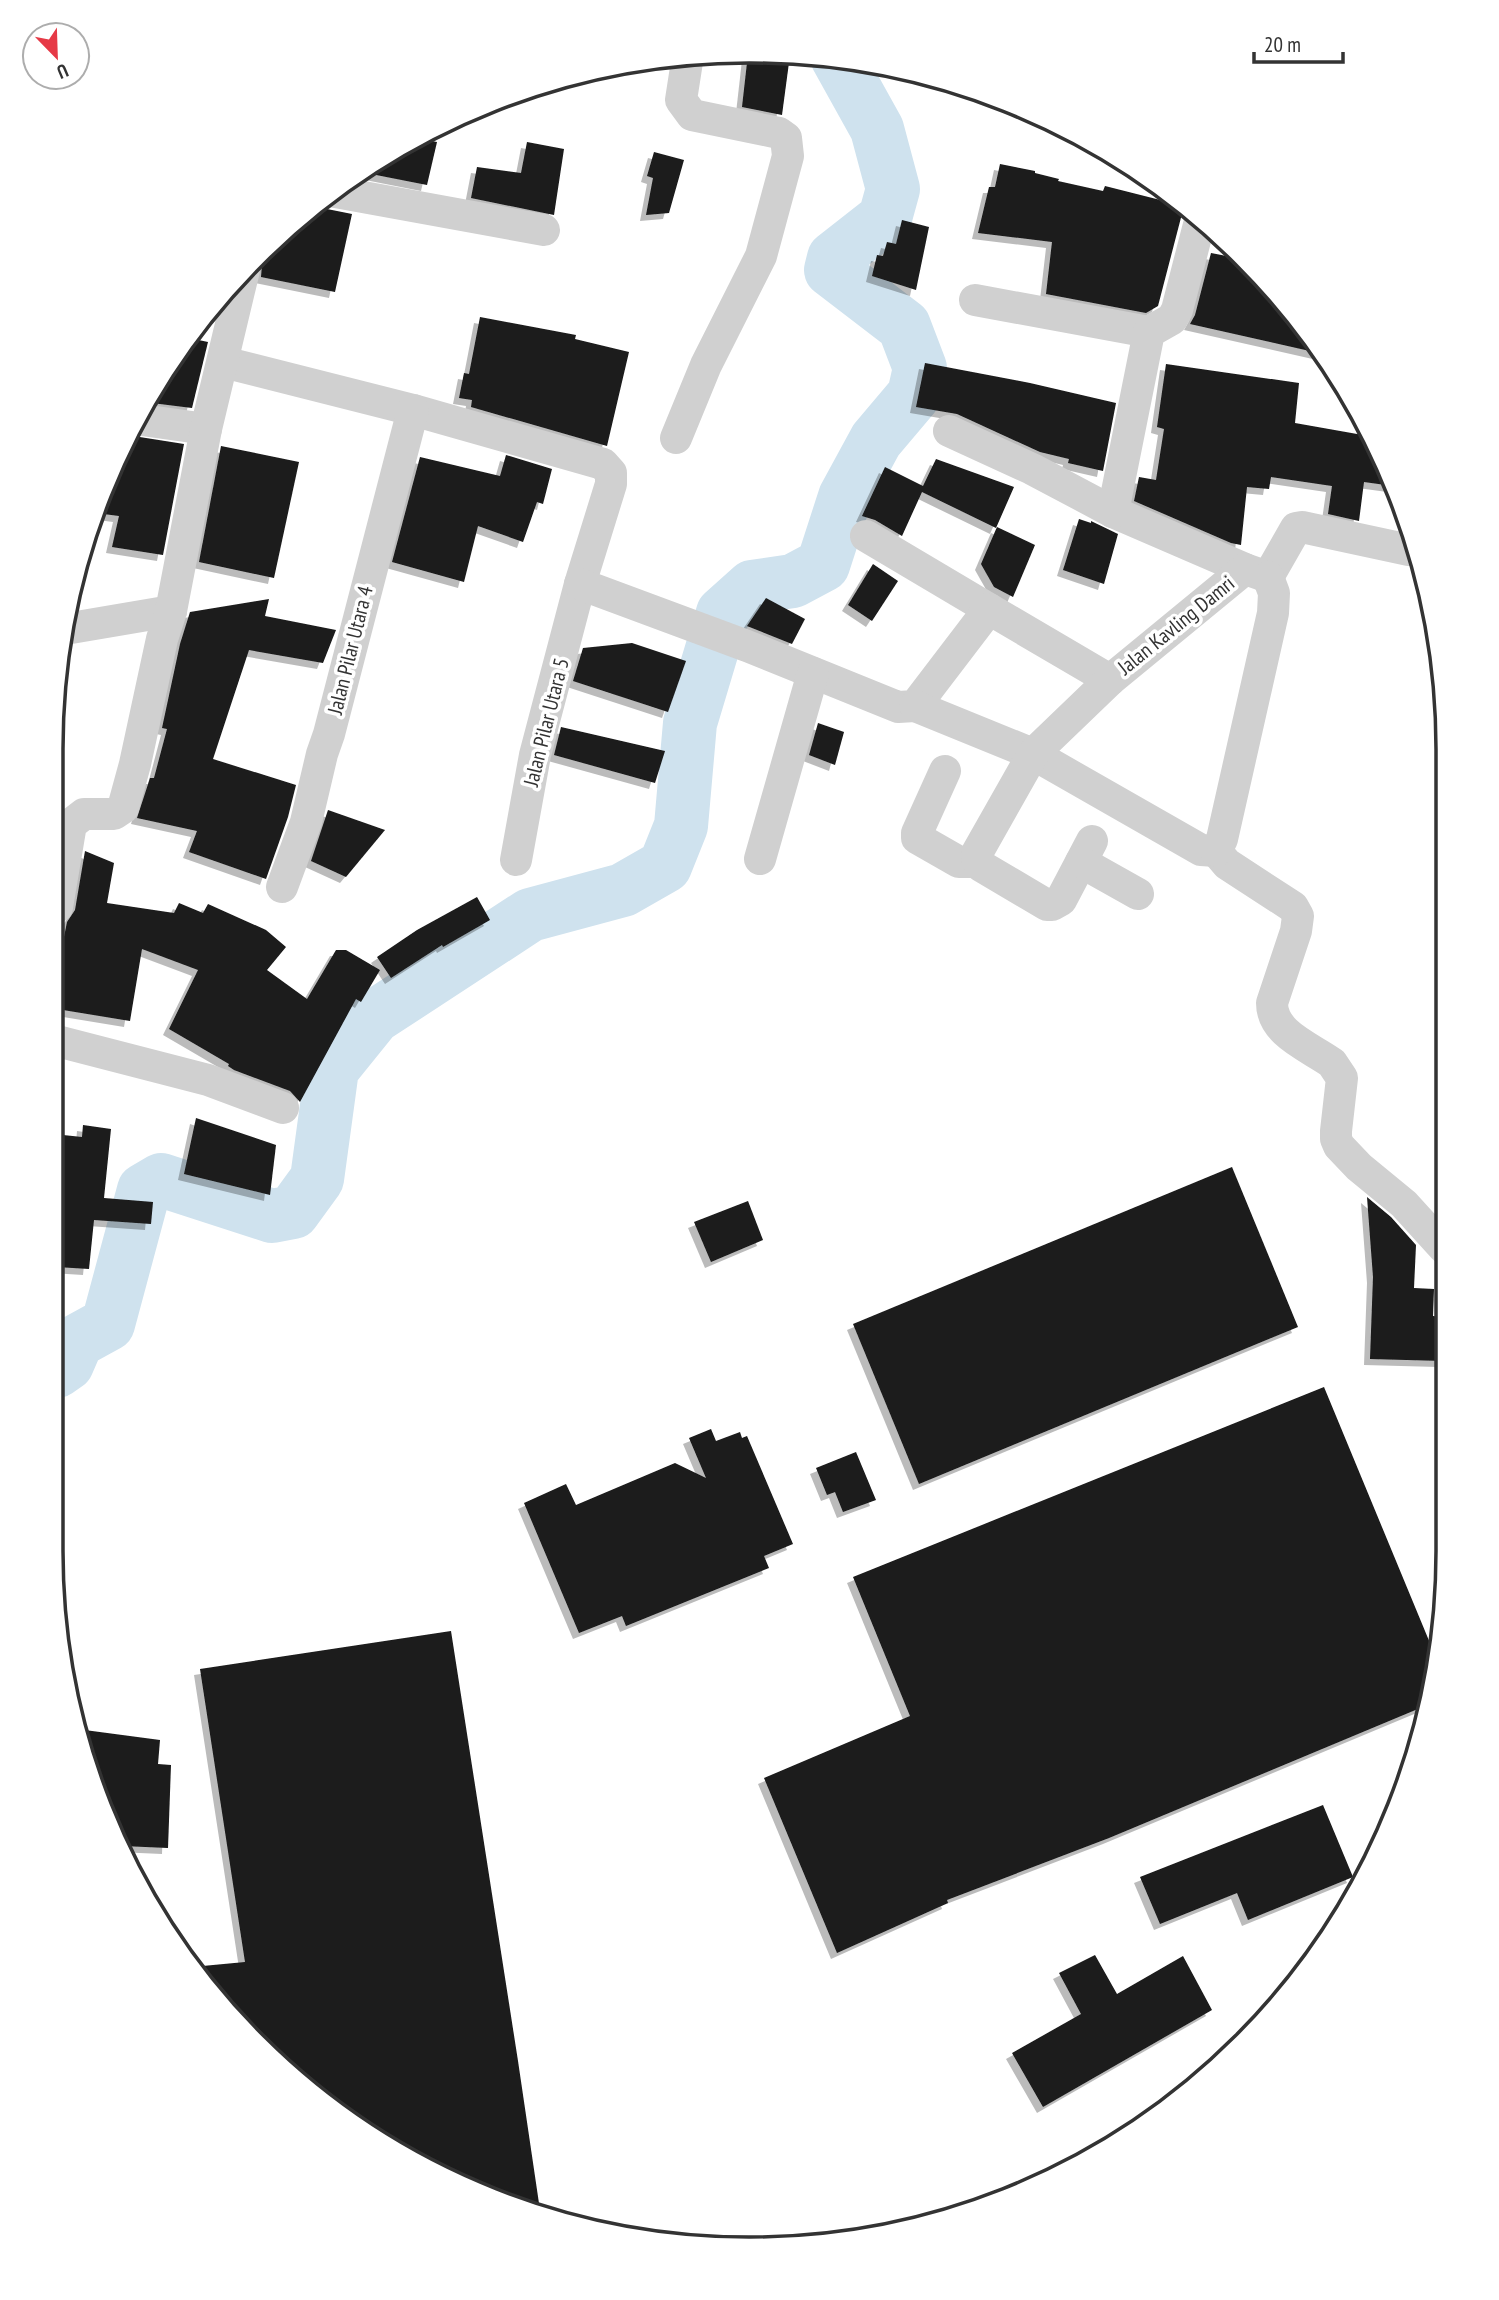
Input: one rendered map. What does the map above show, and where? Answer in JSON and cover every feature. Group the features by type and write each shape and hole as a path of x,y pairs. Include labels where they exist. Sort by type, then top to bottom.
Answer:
{"street":[{"path":"676,438 706,365 761,256 788,156 786,138 779,134 692,115 681,100 686,66"},
{"path":"347,194 544,230"},
{"path":"975,300 1149,332 1172,318 1177,310 1198,230"},
{"path":"63,871 71,824 84,814 114,814 123,808 170,611 206,429 239,290"},
{"path":"1113,512 1149,332"},
{"path":"223,362 413,410"},
{"name":"Jalan Pilar Utara 5","path":"413,410 603,464 611,472 611,484 580,584 535,755 516,860"},
{"name":"Jalan Pilar Utara 4","path":"282,887 309,812 413,410"},
{"path":"147,421 206,429"},
{"path":"949,431 1031,469 1113,512 1257,573 1274,593 1273,613 1222,839 1216,851"},
{"path":"1257,573 1296,528 1302,527 1406,549"},
{"name":"Jalan Kavling Damri","path":"866,536 1110,680 1257,573"},
{"path":"580,584 898,707 915,706 1033,754 1201,850 1216,851 1227,864 1293,907 1298,916 1296,931 1272,1003 1272,1015 1279,1027 1332,1063 1342,1078 1336,1131 1339,1146 1359,1167 1404,1204 1436,1239"},
{"path":"915,706 989,608"},
{"path":"74,627 170,611"},
{"path":"760,859 813,673"},
{"path":"978,862 977,853 1033,754 1110,680"},
{"path":"945,771 917,838 959,862 978,862 1047,905 1061,900 1087,851 1138,894"},
{"path":"63,1043 208,1080 284,1108"}],"building":[{"path":"747,63 789,64 782,115 742,107"},
{"path":"432,141 437,142 427,185 375,175 406,155"},
{"path":"527,142 564,149 554,215 471,198 477,167 521,173"},
{"path":"654,152 684,160 669,213 646,215 653,178 647,176"},
{"path":"1000,164 1035,171 1059,179 1058,181 1103,191 1105,186 1160,200 1167,205 1181,216 1158,306 1146,313 1046,294 1052,242 978,233 989,187 995,187"},
{"path":"327,209 352,214 335,292 261,277 264,264"},
{"path":"902,220 929,227 916,290 872,276 877,255 883,256 887,242 896,244"},
{"path":"1211,253 1226,256 1266,297 1307,350 1190,324 1195,315"},
{"path":"480,317 576,335 575,339 629,352 607,446 471,407 472,400 459,398 464,373 469,374"},
{"path":"199,340 208,342 192,408 157,404"},
{"path":"925,363 1116,403 1103,471 1068,463 1069,459 1040,452 957,414 916,407"},
{"path":"1166,364 1299,383 1295,423 1359,434 1383,485 1364,482 1359,521 1328,514 1332,486 1271,477 1269,489 1247,487 1241,545 1231,543 1134,501 1139,477 1156,480 1164,429 1157,427"},
{"path":"139,437 184,444 163,555 112,547 119,516 105,514"},
{"path":"221,446 299,462 274,578 199,562"},
{"path":"506,455 552,469 543,504 537,502 523,542 478,526 464,582 392,562 420,457 500,476"},
{"path":"936,459 1014,487 996,528 922,492 902,536 875,520 862,516 885,467 923,486"},
{"path":"1079,519 1091,521 1118,534 1104,584 1063,570"},
{"path":"997,527 1035,545 1013,597 994,587 981,564"},
{"path":"873,564 898,581 872,621 848,605"},
{"path":"766,598 805,619 792,644 747,626"},
{"path":"269,599 265,616 336,630 323,663 249,650 213,759 296,785 288,817 266,879 189,852 197,831 137,818 150,778 154,778 167,729 162,728 180,644 190,612"},
{"path":"632,643 686,661 668,712 573,681 583,648"},
{"path":"818,723 844,732 835,765 809,755"},
{"path":"561,727 665,751 655,783 554,755"},
{"path":"328,810 385,830 346,877 311,861"},
{"path":"85,851 114,863 107,903 174,913 179,903 203,913 208,904 266,930 286,947 267,970 307,999 336,950 346,950 380,970 361,1002 356,999 300,1102 290,1091 234,1070 229,1064 169,1029 198,970 142,949 130,1021 63,1010 63,942 67,922 75,910"},
{"path":"477,897 490,920 443,947 442,945 391,978 377,957 417,930"},
{"path":"196,1118 276,1145 270,1195 184,1174"},
{"path":"83,1125 111,1129 104,1198 153,1202 151,1224 94,1220 89,1269 63,1267 63,1135 82,1137"},
{"path":"1232,1167 1298,1327 919,1484 853,1324"},
{"path":"1367,1197 1391,1217 1416,1245 1414,1288 1434,1289 1436,1361 1370,1359 1373,1277"},
{"path":"748,1201 763,1240 711,1262 694,1222"},
{"path":"1324,1387 1430,1642 1417,1709 1109,1838 947,1900 948,1903 837,1953 764,1778 910,1716 853,1577"},
{"path":"711,1429 716,1441 740,1432 742,1438 747,1436 793,1544 764,1556 769,1568 626,1626 622,1616 579,1633 524,1503 566,1484 576,1505 675,1463 706,1478 689,1438"},
{"path":"856,1452 876,1500 843,1512 835,1492 827,1495 816,1468"},
{"path":"451,1631 539,2204 446,2166 368,2121 297,2067 264,2036 203,1966 245,1962 200,1669"},
{"path":"87,1730 160,1740 158,1764 171,1765 168,1848 130,1846 99,1771"},
{"path":"1323,1805 1353,1877 1248,1920 1237,1893 1160,1924 1140,1877"},
{"path":"1095,1955 1117,1994 1183,1956 1212,2010 1043,2107 1012,2053 1081,2014 1059,1973"}],"waterway":[{"path":"63,1367 67,1364 77,1341 108,1324 144,1190 161,1180 272,1216 293,1212 317,1179 332,1069 374,1017 530,915 623,890 665,866 681,826 690,723 723,613 752,587 793,581 823,565 845,497 876,440 914,395 920,368 904,326 831,270 834,258 885,218 893,189 877,129 844,70"}]}
